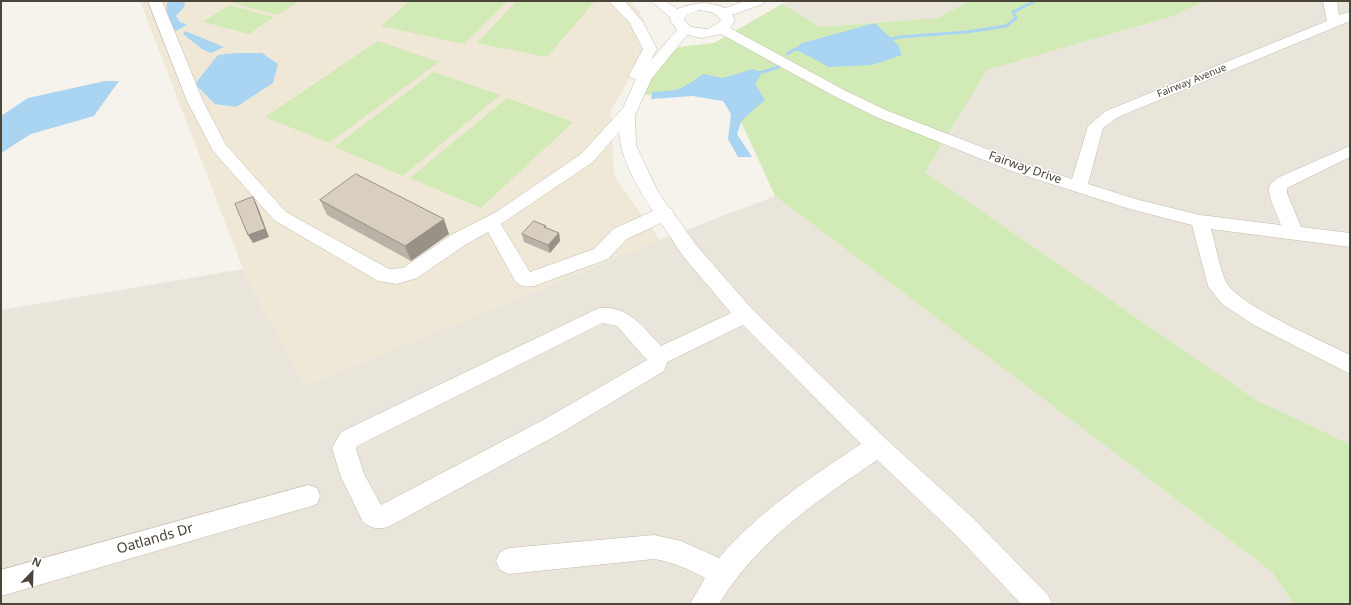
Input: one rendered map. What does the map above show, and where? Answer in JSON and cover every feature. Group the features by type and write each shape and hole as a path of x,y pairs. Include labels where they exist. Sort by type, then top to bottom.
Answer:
{"street":[{"path":"155,1 195,101 219,147 280,216 385,276 397,277 415,270 458,240 491,222 587,158 624,116 645,77 681,23 685,10 698,6"},
{"path":"616,1 625,6 630,13 650,49 628,89 620,110 624,116 628,145 641,178 649,192 666,213 690,251 745,315 878,446 964,526 1039,604"},
{"path":"658,1 681,23 703,33 722,29 728,21 724,12"},
{"path":"683,1 698,6 712,7 724,12 758,1"},
{"path":"1330,1 1334,23"},
{"name":"Fairway Avenue","path":"1078,187 1092,134 1100,121 1112,114 1350,16"},
{"name":"Fairway Drive","path":"722,29 839,93 882,114 977,152 1078,187 1136,205 1200,221 1350,240"},
{"path":"1294,234 1278,193 1278,187 1283,182 1350,151"},
{"path":"491,222 522,276 526,280 534,280 602,254 620,234 666,213"},
{"path":"1200,221 1218,286 1229,299 1261,319 1350,365"},
{"path":"607,315 624,320 658,357 656,365 550,427 381,518 372,514 354,477 344,448 349,439 599,316 607,315"},
{"path":"658,357 745,315"},
{"path":"704,604 723,573 748,545 770,524 829,479 878,446"},
{"name":"Oatlands Dr","path":"1,583 308,496"},
{"path":"509,561 654,547 665,548 679,553 723,573"}],"shaded area":[{"path":"140,1 630,1 639,10 652,40 611,110 614,176 660,240 304,386 243,269"},
{"path":"788,1 968,1 938,18 821,27 782,4"},
{"path":"1205,1 1350,1 1350,444 1256,400 925,172 987,70 1173,16"},
{"path":"775,196 1271,571 1294,604 1,604 1,310 243,269 304,386 660,240"}],"green space":[{"path":"236,1 299,1 278,15 233,3"},
{"path":"410,1 508,1 464,44 381,26"},
{"path":"517,1 595,1 547,57 477,43"},
{"path":"968,1 1205,1 1173,16 987,70 925,172 1256,400 1350,444 1350,604 1294,604 1271,571 775,196 733,104 710,93 642,95 658,65 679,47 714,43 782,4 821,27 938,18"},
{"path":"229,5 274,17 249,34 203,22"},
{"path":"378,41 439,62 329,143 265,117"},
{"path":"434,72 500,95 403,176 334,147"},
{"path":"507,98 573,122 481,208 410,178"}],"water":[{"path":"167,1 185,1 184,7 176,16 180,22 187,25 176,31 166,24"},
{"path":"875,23 899,46 902,55 872,65 829,67 795,49 802,43"},
{"path":"185,31 224,47 211,53 202,49 183,34"},
{"path":"262,53 278,64 273,83 236,107 215,104 195,84 218,55"},
{"path":"753,69 762,73 755,84 765,100 742,120 737,134 752,157 738,157 728,139 731,114 723,101 692,96 651,99 652,92 679,89 703,74 723,78"},
{"path":"105,81 119,81 94,116 31,134 1,153 1,116 28,98"}],"building":[{"path":"356,174 444,219 405,246 320,200"},
{"path":"253,197 265,229 248,235 235,204"},
{"path":"534,221 559,233 548,245 522,234"}],"waterway":[{"path":"887,40 900,37 966,32 1006,26 1016,18 1013,12 1035,1"},
{"path":"787,54 795,49 799,50"},
{"path":"756,74 779,67"}]}
